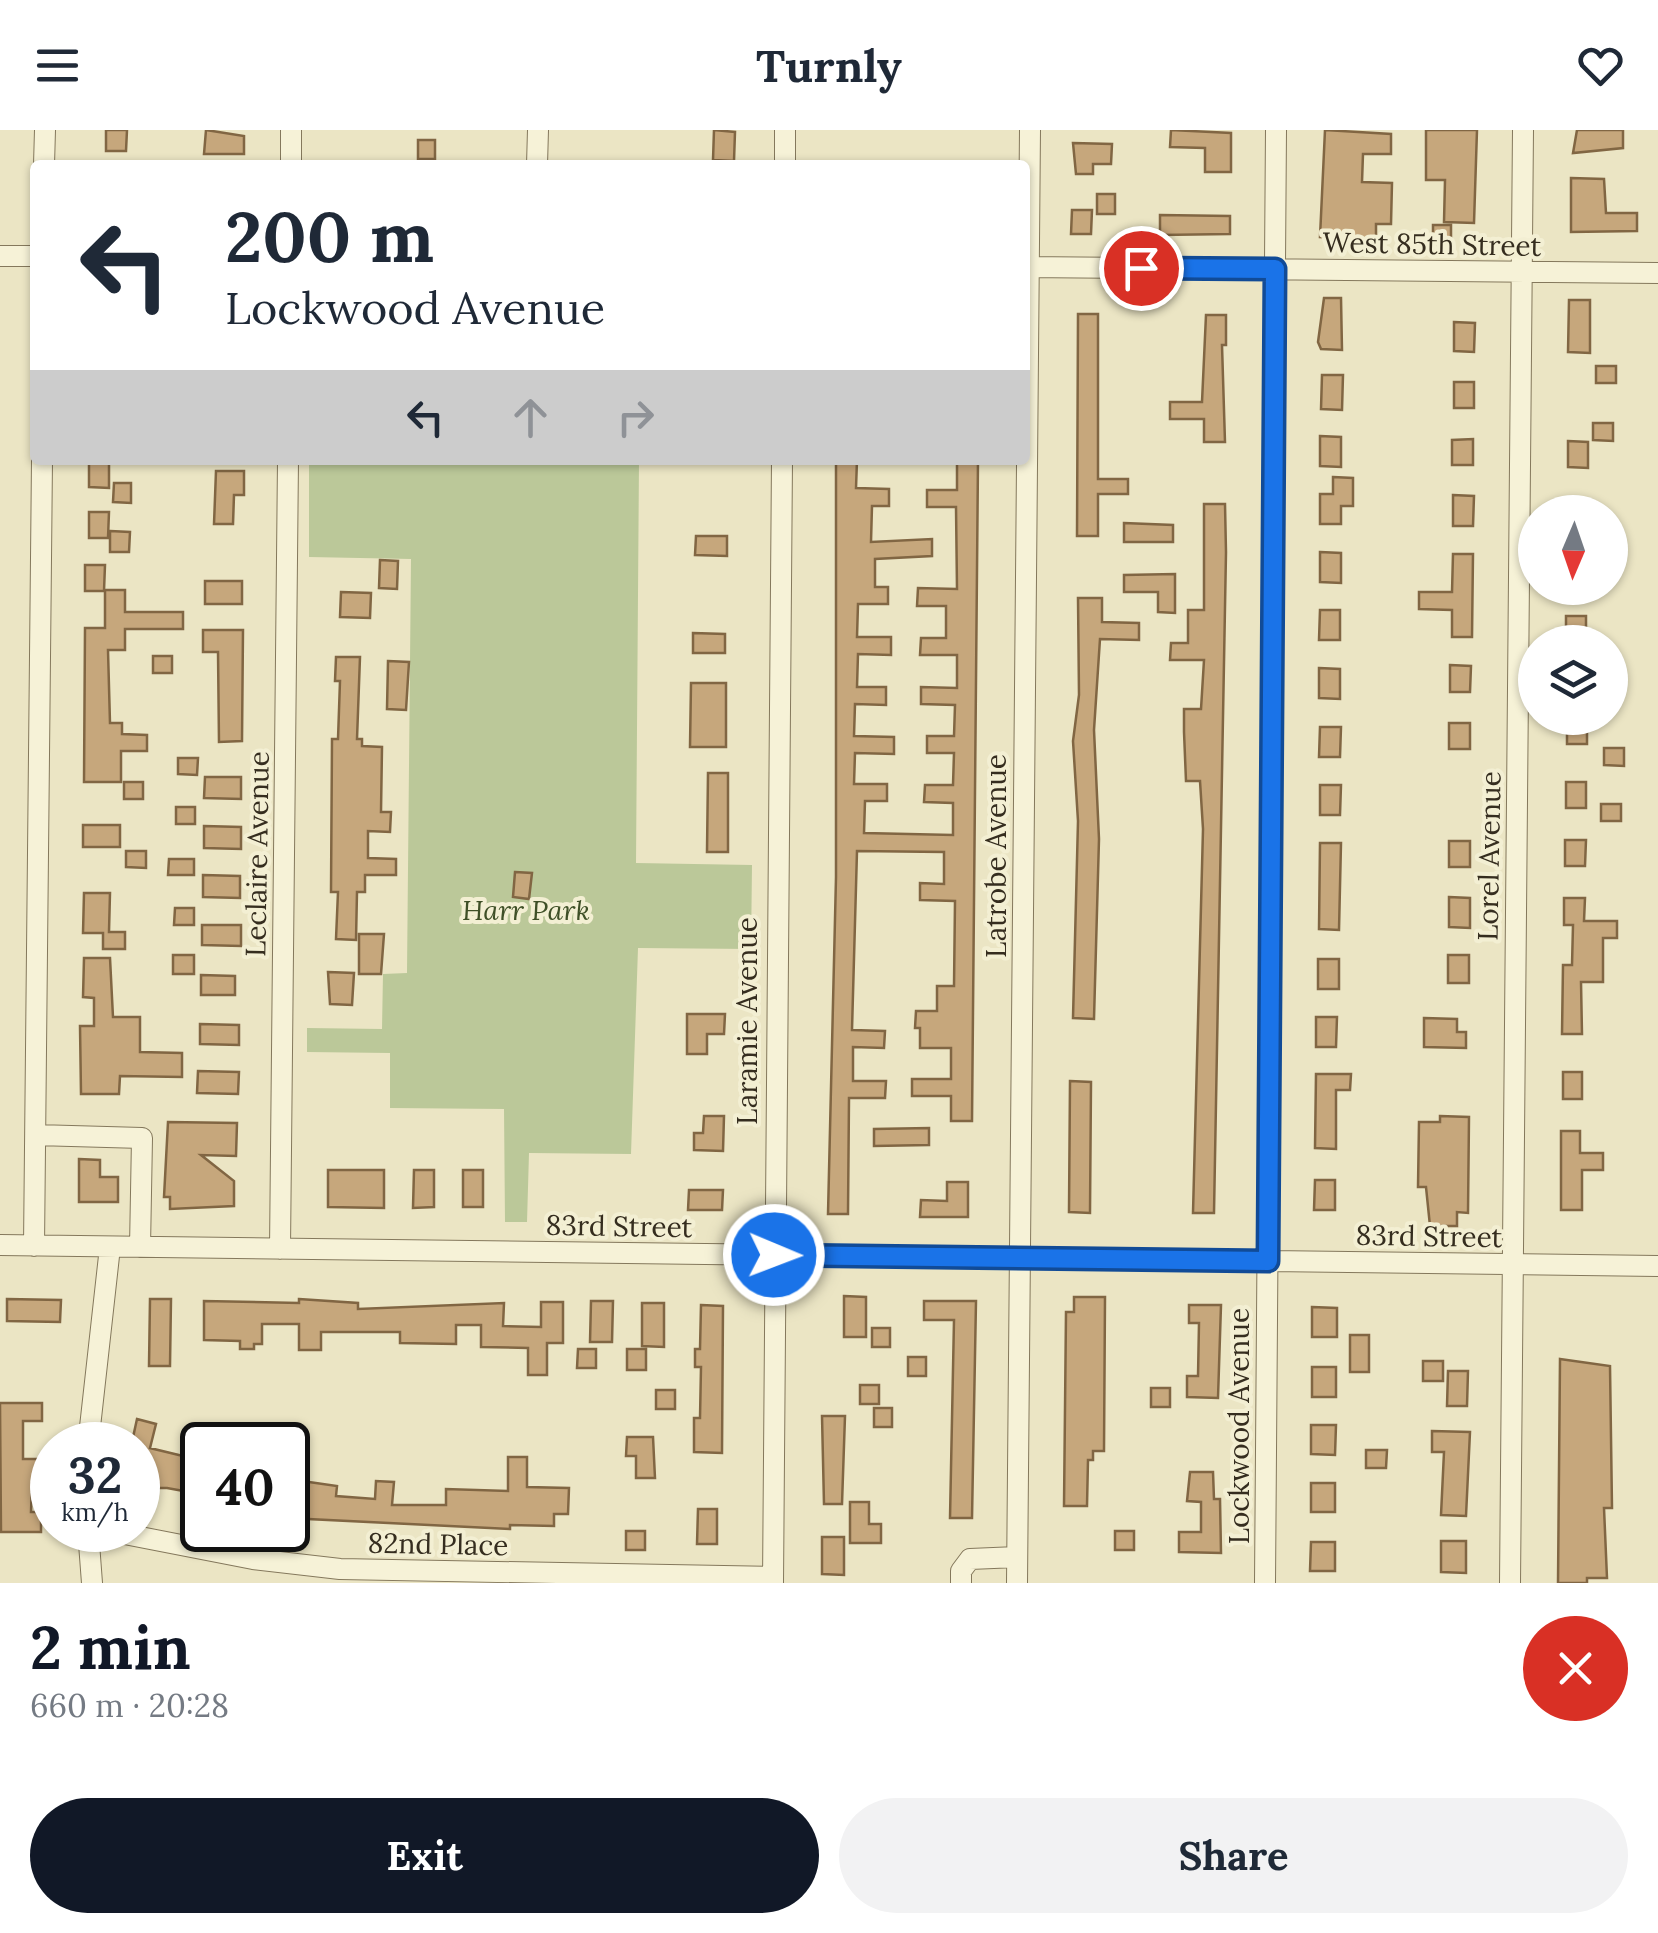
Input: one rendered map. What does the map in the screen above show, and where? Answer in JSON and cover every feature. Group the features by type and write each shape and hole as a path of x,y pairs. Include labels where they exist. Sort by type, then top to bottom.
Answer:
{"street":[{"path":"44,160 45,130"},
{"path":"291,130 291,160"},
{"path":"538,130 538,160"},
{"path":"785,130 785,160"},
{"name":"Latrobe Avenue","path":"1029,160 1030,130"},
{"name":"Lockwood Avenue","path":"1265,1583 1276,130"},
{"name":"Lorel Avenue","path":"1510,1583 1523,130"},
{"path":"0,256 30,256"},
{"name":"West 85th Street","path":"1030,267 1658,273"},
{"path":"34,1246 42,465"},
{"name":"Leclaire Avenue","path":"280,1249 288,465"},
{"name":"Laramie Avenue","path":"773,1580 782,465"},
{"name":"Latrobe Avenue","path":"1017,1583 1026,465"},
{"path":"36,1136 142,1138 140,1247"},
{"name":"83rd Street","path":"0,1245 1658,1266"},
{"path":"91,1422 110,1247"},
{"name":"82nd Place","path":"160,1541 340,1569 773,1580"},
{"path":"90,1552 92,1583"},
{"path":"961,1583 961,1570 970,1560 1017,1556"}],"green space":[{"name":"Harr Park","path":"309,465 639,465 636,863 752,865 751,949 638,948 631,1154 529,1153 527,1222 505,1222 504,1109 390,1108 390,1053 307,1052 307,1028 382,1029 383,974 407,973 411,559 309,557"}],"building":[{"path":"106,130 127,130 126,151 106,151"},
{"path":"206,130 244,136 244,154 204,154"},
{"path":"714,130 735,132 734,160 713,160"},
{"path":"1171,130 1231,133 1231,172 1205,172 1205,148 1170,147"},
{"path":"1325,130 1391,134 1391,154 1363,154 1362,182 1392,183 1391,224 1376,224 1376,240 1320,237"},
{"path":"1426,130 1477,130 1474,223 1444,222 1445,180 1426,180"},
{"path":"1577,130 1623,130 1623,148 1573,153"},
{"path":"418,140 435,140 435,159 418,159"},
{"path":"1073,143 1112,144 1111,164 1093,164 1093,174 1076,174"},
{"path":"1571,178 1604,179 1606,213 1637,213 1637,231 1571,232"},
{"path":"1097,194 1115,194 1115,214 1097,214"},
{"path":"1072,210 1092,210 1091,234 1071,234"},
{"path":"1160,215 1230,216 1230,234 1160,235"},
{"path":"1433,225 1451,225 1451,244 1433,244"},
{"path":"1324,298 1341,298 1342,350 1321,349 1318,342"},
{"path":"1569,300 1590,300 1590,353 1568,352"},
{"path":"1078,314 1098,314 1098,479 1128,479 1128,494 1098,494 1098,536 1077,536"},
{"path":"1206,315 1226,315 1226,345 1222,345 1225,442 1204,442 1204,419 1170,419 1170,402 1202,402"},
{"path":"1454,322 1475,323 1474,352 1454,351"},
{"path":"1596,366 1616,366 1616,383 1596,383"},
{"path":"1322,375 1343,375 1342,410 1321,409"},
{"path":"1454,382 1474,382 1474,408 1454,408"},
{"path":"1593,423 1613,423 1613,441 1593,440"},
{"path":"1320,436 1341,437 1341,467 1320,466"},
{"path":"1473,439 1473,465 1452,465 1452,440"},
{"path":"1568,441 1588,442 1588,468 1568,467"},
{"path":"89,465 109,465 109,488 89,487"},
{"path":"836,465 857,465 856,488 889,489 889,506 872,506 871,542 932,539 932,556 875,559 875,587 888,587 888,604 858,604 857,637 891,637 891,655 858,654 857,687 886,687 886,705 855,704 854,736 894,737 894,754 855,753 854,784 887,784 887,801 865,801 864,833 953,835 953,803 924,802 925,785 953,785 954,753 927,753 927,736 954,736 955,705 921,704 921,687 957,688 957,655 920,655 921,638 946,638 946,606 917,606 918,588 957,589 956,507 927,507 927,490 957,490 957,465 978,465 972,1121 951,1121 951,1096 912,1096 912,1079 951,1079 951,1048 920,1048 920,1028 915,1028 916,1011 937,1011 937,986 954,986 955,901 920,900 920,883 944,884 944,852 857,851 852,1030 885,1031 884,1048 853,1047 853,1081 886,1081 885,1098 849,1098 848,1214 828,1214 836,877"},
{"path":"216,471 244,471 244,495 234,495 233,524 214,524"},
{"path":"1333,477 1353,478 1353,506 1341,506 1341,524 1320,524 1320,494 1333,494"},
{"path":"114,483 131,483 131,503 113,502"},
{"path":"1453,495 1474,496 1473,526 1453,526"},
{"path":"1204,504 1225,504 1226,552 1214,1213 1193,1213 1203,829 1200,781 1186,781 1184,709 1201,709 1204,660 1170,660 1171,643 1188,643 1188,610 1204,610"},
{"path":"89,512 109,512 108,538 89,538"},
{"path":"1124,523 1173,525 1173,542 1124,542"},
{"path":"110,531 130,532 129,552 110,552"},
{"path":"696,536 727,536 727,556 695,555"},
{"path":"1320,552 1341,553 1341,583 1320,582"},
{"path":"1453,554 1473,554 1472,637 1452,637 1452,610 1419,609 1419,592 1452,592"},
{"path":"380,560 398,561 397,589 379,588"},
{"path":"85,565 105,565 104,591 85,591"},
{"path":"1175,574 1175,613 1158,612 1158,592 1124,592 1124,575"},
{"path":"205,581 242,581 242,604 205,604"},
{"path":"105,590 125,590 125,612 183,612 183,629 125,629 125,650 108,650 110,723 122,723 122,734 147,735 147,751 121,751 121,782 84,782 85,628 105,628"},
{"path":"341,592 371,593 370,618 340,617"},
{"path":"1078,598 1102,598 1102,622 1139,623 1139,640 1100,639 1094,730 1099,839 1094,1019 1073,1018 1078,821 1073,741 1079,695"},
{"path":"1320,610 1340,610 1340,640 1319,640"},
{"path":"1566,616 1586,616 1586,625 1566,625"},
{"path":"203,630 243,630 242,741 219,742 218,652 203,652"},
{"path":"693,633 725,634 725,653 693,653"},
{"path":"153,656 172,656 172,673 153,673"},
{"path":"336,657 360,657 357,739 362,739 362,746 382,747 381,812 391,812 390,832 368,831 368,858 396,859 396,875 365,875 365,892 357,892 356,940 336,939 338,892 331,892 332,739 338,739 340,681 335,681"},
{"path":"388,661 409,662 406,710 387,709"},
{"path":"1450,665 1471,666 1470,692 1450,692"},
{"path":"1319,668 1340,669 1340,699 1319,698"},
{"path":"691,683 726,683 726,747 690,747"},
{"path":"1449,723 1470,723 1470,749 1449,749"},
{"path":"1320,727 1341,727 1340,757 1319,757"},
{"path":"1567,735 1587,735 1587,744 1567,744"},
{"path":"1604,748 1624,748 1624,766 1604,765"},
{"path":"178,758 198,758 197,775 178,774"},
{"path":"708,773 728,773 728,852 707,852"},
{"path":"205,777 241,777 241,799 204,798"},
{"path":"124,782 143,782 143,799 124,799"},
{"path":"1566,782 1586,782 1586,808 1566,808"},
{"path":"1320,785 1341,785 1340,815 1320,815"},
{"path":"1601,804 1621,804 1621,821 1601,821"},
{"path":"176,807 195,807 195,824 176,824"},
{"path":"83,825 120,825 120,847 83,847"},
{"path":"204,826 241,827 241,849 204,848"},
{"path":"1565,840 1586,840 1585,866 1565,866"},
{"path":"1449,841 1470,841 1470,867 1449,867"},
{"path":"1320,843 1341,843 1339,930 1319,929"},
{"path":"126,851 146,851 146,868 126,867"},
{"path":"169,859 194,859 194,875 168,875"},
{"path":"515,872 532,873 529,899 513,897"},
{"path":"203,875 240,876 240,898 203,897"},
{"path":"84,893 110,893 109,932 125,932 125,949 103,949 103,933 83,933"},
{"path":"1449,897 1470,898 1470,928 1449,927"},
{"path":"1564,898 1585,898 1584,921 1617,921 1617,938 1603,938 1603,982 1581,982 1582,1034 1562,1034 1563,965 1572,965 1573,925 1564,925"},
{"path":"175,908 194,908 194,925 174,925"},
{"path":"202,925 241,925 241,946 202,945"},
{"path":"359,934 384,934 381,974 359,974"},
{"path":"173,955 194,955 194,974 173,974"},
{"path":"1448,955 1469,955 1469,983 1448,983"},
{"path":"84,958 110,958 113,1017 140,1017 140,1052 182,1053 182,1077 120,1076 119,1094 81,1094 80,1026 94,1026 94,998 83,997"},
{"path":"1318,959 1339,959 1339,989 1318,989"},
{"path":"328,972 354,973 352,1005 330,1004"},
{"path":"201,975 235,976 235,995 201,995"},
{"path":"687,1014 725,1014 724,1034 707,1034 707,1054 687,1054"},
{"path":"1316,1017 1337,1017 1336,1047 1316,1047"},
{"path":"1424,1018 1457,1019 1457,1032 1466,1032 1466,1048 1424,1047"},
{"path":"200,1024 239,1025 239,1045 200,1044"},
{"path":"198,1071 239,1072 238,1094 197,1093"},
{"path":"1563,1072 1582,1072 1582,1099 1563,1099"},
{"path":"1316,1074 1351,1074 1350,1090 1336,1090 1336,1149 1315,1148"},
{"path":"1070,1081 1091,1082 1090,1213 1069,1212"},
{"path":"704,1116 724,1116 723,1151 694,1150 694,1133 703,1133"},
{"path":"1440,1116 1469,1117 1468,1213 1457,1212 1457,1226 1430,1226 1426,1187 1418,1187 1419,1122 1440,1122"},
{"path":"168,1122 237,1123 236,1156 201,1155 234,1181 234,1206 170,1209 170,1197 164,1197"},
{"path":"929,1128 929,1145 874,1146 874,1129"},
{"path":"1561,1131 1580,1131 1580,1153 1603,1153 1603,1170 1582,1170 1582,1210 1561,1210"},
{"path":"79,1159 100,1160 100,1177 118,1177 118,1202 79,1202"},
{"path":"328,1170 384,1170 384,1208 328,1207"},
{"path":"414,1170 434,1170 434,1207 413,1208"},
{"path":"463,1170 483,1170 483,1207 463,1207"},
{"path":"1315,1180 1335,1180 1335,1210 1314,1210"},
{"path":"947,1182 968,1182 968,1217 920,1217 921,1200 947,1201"},
{"path":"689,1190 723,1190 722,1210 688,1210"},
{"path":"844,1296 866,1297 866,1337 844,1337"},
{"path":"1074,1297 1105,1297 1104,1451 1093,1451 1093,1460 1088,1460 1087,1506 1064,1506 1066,1312 1074,1312"},
{"path":"7,1299 61,1300 60,1322 7,1321"},
{"path":"150,1299 171,1299 170,1366 149,1366"},
{"path":"299,1299 358,1303 358,1309 504,1303 503,1326 541,1327 541,1302 563,1302 563,1343 547,1343 547,1375 528,1375 528,1348 481,1347 481,1325 456,1325 456,1344 400,1343 400,1332 321,1332 321,1350 299,1350 299,1324 262,1324 262,1344 254,1344 254,1349 240,1349 240,1341 204,1340 204,1301 299,1303"},
{"path":"591,1301 613,1301 612,1342 590,1342"},
{"path":"924,1301 976,1301 972,1518 950,1518 954,1320 924,1320"},
{"path":"642,1303 664,1303 664,1347 642,1346"},
{"path":"701,1305 723,1306 722,1453 694,1452 694,1418 700,1418 701,1367 695,1367 695,1349 700,1349"},
{"path":"1189,1305 1221,1305 1218,1398 1187,1397 1187,1376 1198,1376 1199,1323 1189,1323"},
{"path":"1312,1307 1337,1308 1337,1337 1312,1337"},
{"path":"872,1328 890,1328 890,1347 872,1347"},
{"path":"1350,1335 1369,1335 1369,1372 1350,1372"},
{"path":"578,1349 596,1349 596,1368 577,1368"},
{"path":"627,1349 646,1349 646,1370 627,1370"},
{"path":"908,1357 926,1357 926,1376 908,1376"},
{"path":"1560,1359 1610,1366 1612,1508 1604,1508 1607,1578 1587,1578 1587,1583 1558,1583"},
{"path":"1423,1361 1443,1361 1443,1381 1423,1381"},
{"path":"1312,1367 1336,1367 1336,1397 1312,1397"},
{"path":"1448,1371 1468,1371 1467,1406 1447,1406"},
{"path":"860,1385 879,1385 879,1404 860,1404"},
{"path":"1151,1388 1170,1388 1170,1407 1151,1407"},
{"path":"656,1390 675,1390 675,1409 656,1409"},
{"path":"0,1403 42,1403 42,1421 23,1421 23,1459 30,1459 30,1532 1,1532"},
{"path":"874,1408 892,1408 892,1427 874,1427"},
{"path":"822,1416 845,1416 842,1504 824,1504"},
{"path":"1311,1425 1336,1425 1335,1455 1311,1454"},
{"path":"1432,1431 1470,1432 1466,1516 1441,1515 1444,1452 1432,1452"},
{"path":"627,1437 653,1437 655,1478 636,1478 636,1456 626,1456"},
{"path":"160,1450 180,1455 180,1490 160,1488"},
{"path":"1366,1450 1387,1450 1386,1468 1366,1468"},
{"path":"508,1457 527,1457 527,1487 569,1488 568,1514 554,1514 554,1526 510,1525 510,1529 310,1519 310,1482 337,1486 336,1496 375,1499 376,1481 394,1482 392,1505 446,1505 446,1489 508,1491"},
{"path":"1190,1472 1213,1472 1214,1499 1220,1499 1221,1553 1179,1552 1179,1532 1201,1532 1201,1502 1187,1501"},
{"path":"1311,1483 1335,1483 1335,1512 1311,1512"},
{"path":"850,1502 869,1502 869,1524 881,1524 881,1543 850,1543"},
{"path":"698,1509 717,1509 717,1544 697,1544"},
{"path":"626,1531 645,1531 645,1550 626,1550"},
{"path":"1115,1531 1134,1531 1134,1550 1115,1550"},
{"path":"822,1537 844,1537 844,1575 822,1574"},
{"path":"1441,1541 1466,1541 1466,1573 1441,1572"},
{"path":"1311,1542 1335,1542 1335,1571 1310,1571"}],"route":[{"path":"774,1255 1268,1261 1275,269 1141,268"}]}
